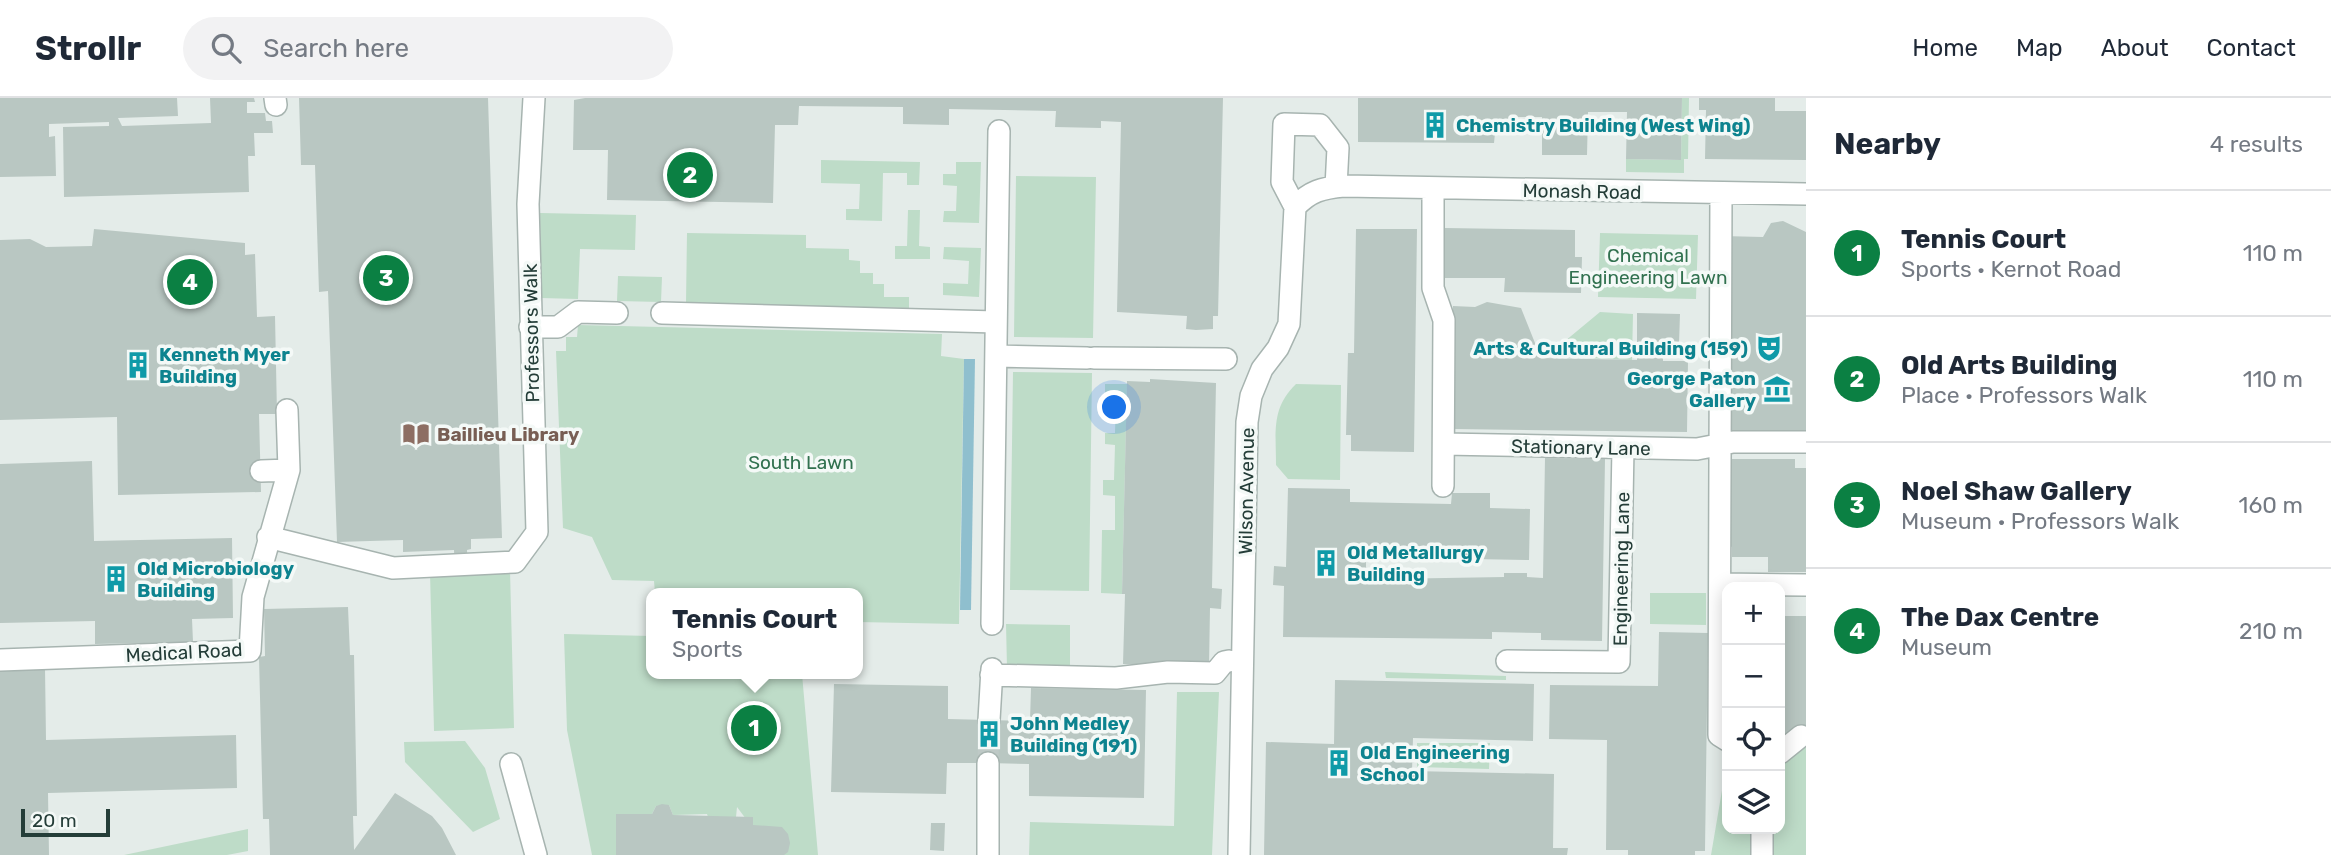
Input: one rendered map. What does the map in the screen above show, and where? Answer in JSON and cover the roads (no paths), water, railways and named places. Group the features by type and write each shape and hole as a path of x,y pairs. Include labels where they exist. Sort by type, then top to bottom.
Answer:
{"street":[{"name":"Professors Walk","path":"268,537 393,568 515,562 537,532 528,204 534,98"},
{"path":"1284,124 1320,125 1338,148 1336,187 1306,194 1295,207 1282,182 1284,124"},
{"path":"992,624 999,131"},
{"name":"Monash Road","path":"1336,187 1806,194"},
{"path":"1433,188 1433,288 1444,320 1443,486"},
{"path":"1721,193 1719,446 1723,708"},
{"name":"Wilson Avenue","path":"1238,855 1247,422 1251,396 1262,369 1278,348 1289,324 1295,207"},
{"path":"530,327 558,327 578,313 617,313"},
{"path":"662,313 996,322"},
{"path":"996,356 1229,364 1262,369"},
{"name":"Medical Road","path":"0,660 250,651 253,597 289,470 287,410"},
{"name":"Stationary Lane","path":"1444,444 1623,448 1719,446 1733,442 1806,442"},
{"name":"Engineering Lane","path":"1507,660 1619,662 1623,448"},
{"path":"261,471 289,470"},
{"path":"1720,584 1806,585"},
{"path":"989,720 991,672 1116,678 1168,672 1214,673 1224,662 1230,662"},
{"path":"988,763 988,855"},
{"path":"511,764 536,855"},
{"path":"1762,834 1762,855"}],"water":[{"path":"964,359 975,359 971,610 960,610"}],"tunnel":[{"path":"988,763 989,720"}],"place":[{"name":"Chemistry Building (West Wing)","path":"1435,125"},
{"name":"Old Arts Building","path":"690,175"},
{"name":"Noel Shaw Gallery","path":"386,278"},
{"name":"The Dax Centre","path":"190,282"},
{"name":"Arts & Cultural Building (159)","path":"1769,348"},
{"name":"Kenneth Myer Building","path":"138,365"},
{"name":"George Paton Gallery","path":"1777,389"},
{"name":"Baillieu Library","path":"416,434"},
{"name":"Old Metallurgy Building","path":"1326,563"},
{"name":"Old Microbiology Building","path":"116,579"},
{"name":"Tennis Court","path":"754,728"},
{"name":"John Medley Building (191)","path":"989,734"},
{"name":"Old Engineering School","path":"1339,763"}],"park label":[{"name":"Chemical Engineering Lawn","path":"1648,266"},
{"name":"South Lawn","path":"801,462"}]}
